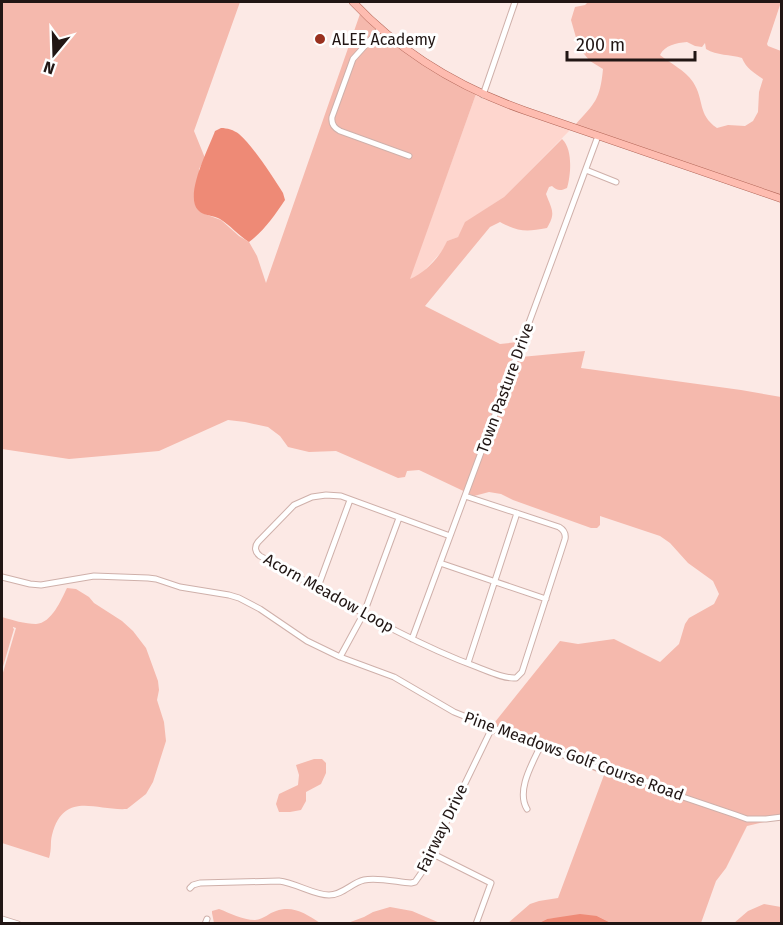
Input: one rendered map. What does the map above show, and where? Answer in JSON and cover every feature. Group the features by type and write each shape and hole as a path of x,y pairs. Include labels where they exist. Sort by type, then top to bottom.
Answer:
{"main road":[{"path":"353,2 400,45 424,62 483,94 519,109 782,199"}],"street":[{"path":"483,94 515,2"},
{"path":"381,28 353,59 331,123 340,131 409,156"},
{"name":"Town Pasture Drive","path":"412,639 598,136"},
{"path":"586,170 616,182"},
{"name":"Acorn Meadow Loop","path":"450,536 336,495 326,495 303,500 290,508 256,544 256,552 412,639 468,663 511,678 519,677 522,672 546,598"},
{"path":"441,563 546,598 565,533 561,528 465,496"},
{"path":"318,587 350,500"},
{"path":"468,663 517,513"},
{"path":"340,657 364,613 399,518"},
{"name":"Pine Meadows Golf Course Road","path":"2,577 41,585 93,576 148,578 180,587 239,598 260,609 307,641 340,657 394,677 454,712 540,747 611,773 656,784 680,796 747,819 782,817"},
{"name":"Fairway Drive","path":"190,888 200,883 279,881 331,895 342,892 363,880 415,882 490,732 496,729"},
{"path":"527,809 523,802 525,788 530,769 540,747"},
{"path":"431,853 491,884 476,924"},
{"path":"2,918 18,924"}],"shaded area":[{"path":"2,2 240,2 194,131 205,158 199,169 202,213 221,220 249,242 257,256 266,283 360,14 447,79 476,94 410,279 432,263 441,253 447,241 458,237 465,222 504,197 562,139 568,149 570,169 567,188 559,190 552,186 546,194 552,211 547,228 523,230 500,222 490,227 425,306 500,344 518,342 522,345 521,357 585,351 581,368 781,397 781,818 747,826 726,868 716,881 701,923 611,923 597,916 547,919 539,923 508,923 530,904 558,898 604,775 491,727 560,641 578,644 614,639 660,662 679,644 689,618 714,604 719,594 713,581 688,563 670,543 660,536 600,516 600,525 597,528 591,528 501,494 489,492 474,496 419,470 407,471 405,477 398,478 336,451 309,452 288,447 280,436 268,427 245,422 228,420 159,451 69,459 2,449"},
{"path":"588,2 781,2 767,44 781,51 782,192 780,196 575,125 598,95 603,69 590,61 579,48 571,20 575,7","holes":["687,42 702,47 705,43 706,49 710,51 742,58 748,67 763,79 759,92 758,112 753,121 745,126 728,125 717,128 706,118 697,89 690,78 660,55 665,49 675,44"]},
{"path":"476,94 571,129 504,197 466,222 458,237 447,241 444,249 421,274 409,280"},
{"path":"221,128 235,131 245,139 268,170 285,200 264,228 249,242 220,219 200,212 194,203 199,171 215,131"},
{"path":"67,588 76,589 122,621 146,648 158,681 157,700 164,722 166,741 153,782 146,794 127,809 82,806 64,812 57,821 52,835 49,858 2,843 2,676 16,628 13,627 2,670 2,617 19,622 42,623 55,610"},
{"path":"322,759 326,763 326,773 321,784 306,792 306,801 301,810 279,812 276,804 279,794 298,785 299,775 296,765"},
{"path":"764,904 781,907 781,923 734,923 748,911"},
{"path":"390,907 412,911 440,923 345,924"},
{"path":"219,909 241,918 255,920 282,909 288,909 304,914 320,923 214,923 212,911"},
{"path":"580,914 597,916 611,923 539,923 547,919"}],"place":[{"name":"ALEE Academy","path":"320,39"}]}
